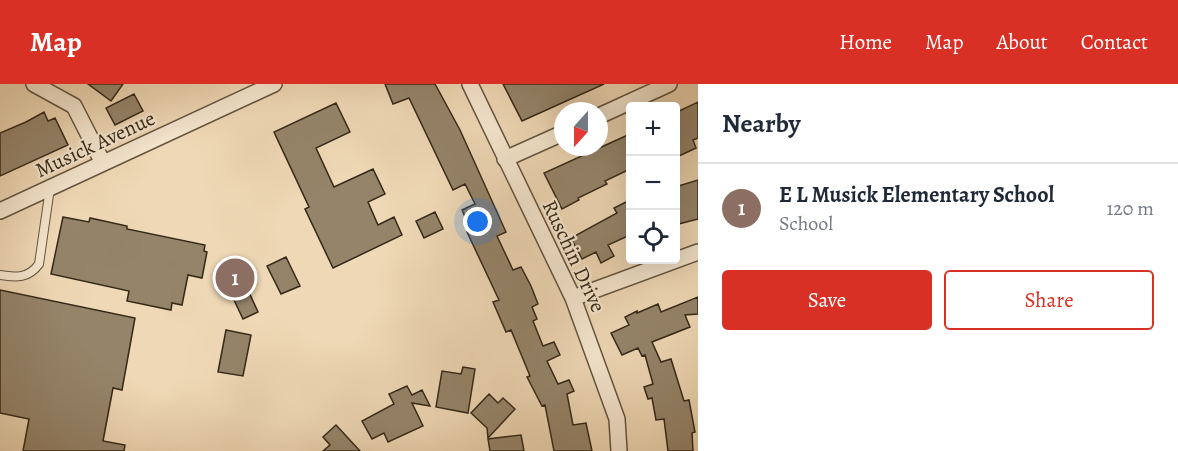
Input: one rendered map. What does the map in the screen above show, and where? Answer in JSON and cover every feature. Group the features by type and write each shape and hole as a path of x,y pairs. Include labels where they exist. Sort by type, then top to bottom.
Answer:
{"street":[{"path":"34,84 74,106 103,163"},
{"name":"Musick Avenue","path":"0,211 274,84"},
{"name":"Ruschin Drive","path":"470,84 573,298 617,419 620,451"},
{"path":"608,112 669,84"},
{"path":"505,159 554,136"},
{"path":"573,298 698,252"}],"lane":[{"path":"0,275 15,278 33,272 39,264 50,188"}],"building":[{"path":"88,84 123,84 111,101"},
{"path":"385,84 435,84 460,130 506,232 497,236 513,270 521,267 531,286 538,304 532,307 537,319 533,321 543,346 554,342 560,355 547,361 558,384 569,380 574,391 567,394 573,425 586,423 592,451 554,451 545,405 542,406 527,377 530,376 511,330 506,332 493,302 499,300 467,232 471,231 462,210 475,204 465,184 453,190 409,98 393,104"},
{"path":"503,84 604,84 564,102 554,102 554,107 522,121"},
{"path":"134,94 143,111 115,125 106,108"},
{"path":"698,102 698,138 693,140 696,148 680,156 680,111"},
{"path":"336,103 350,132 316,148 334,187 373,169 385,194 368,202 378,225 394,217 402,235 333,268 305,209 309,207 274,132"},
{"path":"44,112 48,121 55,118 68,145 0,176 0,133"},
{"path":"626,136 626,171 605,181 607,184 578,198 579,200 562,209 544,173 581,156 608,156 608,144"},
{"path":"698,180 698,219 680,224 680,210 680,185"},
{"path":"626,202 626,237 608,245 614,256 601,263 596,252 582,259 571,238 617,213 614,208"},
{"path":"435,212 443,229 424,238 416,221"},
{"path":"63,217 89,222 90,218 127,226 127,229 205,245 204,251 207,252 202,278 188,275 182,305 172,303 171,310 127,301 129,291 51,274"},
{"path":"286,257 300,286 281,294 267,266"},
{"path":"246,270 254,287 248,290 258,312 243,319 224,279"},
{"path":"0,290 135,318 122,390 113,388 103,441 125,445 124,451 23,451 29,419 0,413"},
{"path":"698,297 698,314 685,315 690,327 652,342 661,362 671,359 684,401 689,400 695,432 692,433 693,451 668,451 664,419 656,420 652,398 648,399 644,387 653,384 645,355 642,356 638,348 622,355 611,333 629,325 625,317 637,311 637,313 658,304 661,312"},
{"path":"226,330 251,335 243,376 218,372"},
{"path":"463,367 475,369 468,413 436,407 442,371 461,374"},
{"path":"407,386 412,395 422,390 430,406 412,403 423,426 388,442 384,433 372,439 362,421 394,404 389,394"},
{"path":"489,394 498,403 503,398 515,409 488,438 487,428 471,413"},
{"path":"336,425 360,451 323,451 330,445 323,437"},
{"path":"521,435 524,451 490,451 488,439"}],"place":[{"name":"E L Musick Elementary School","path":"235,278"}]}
